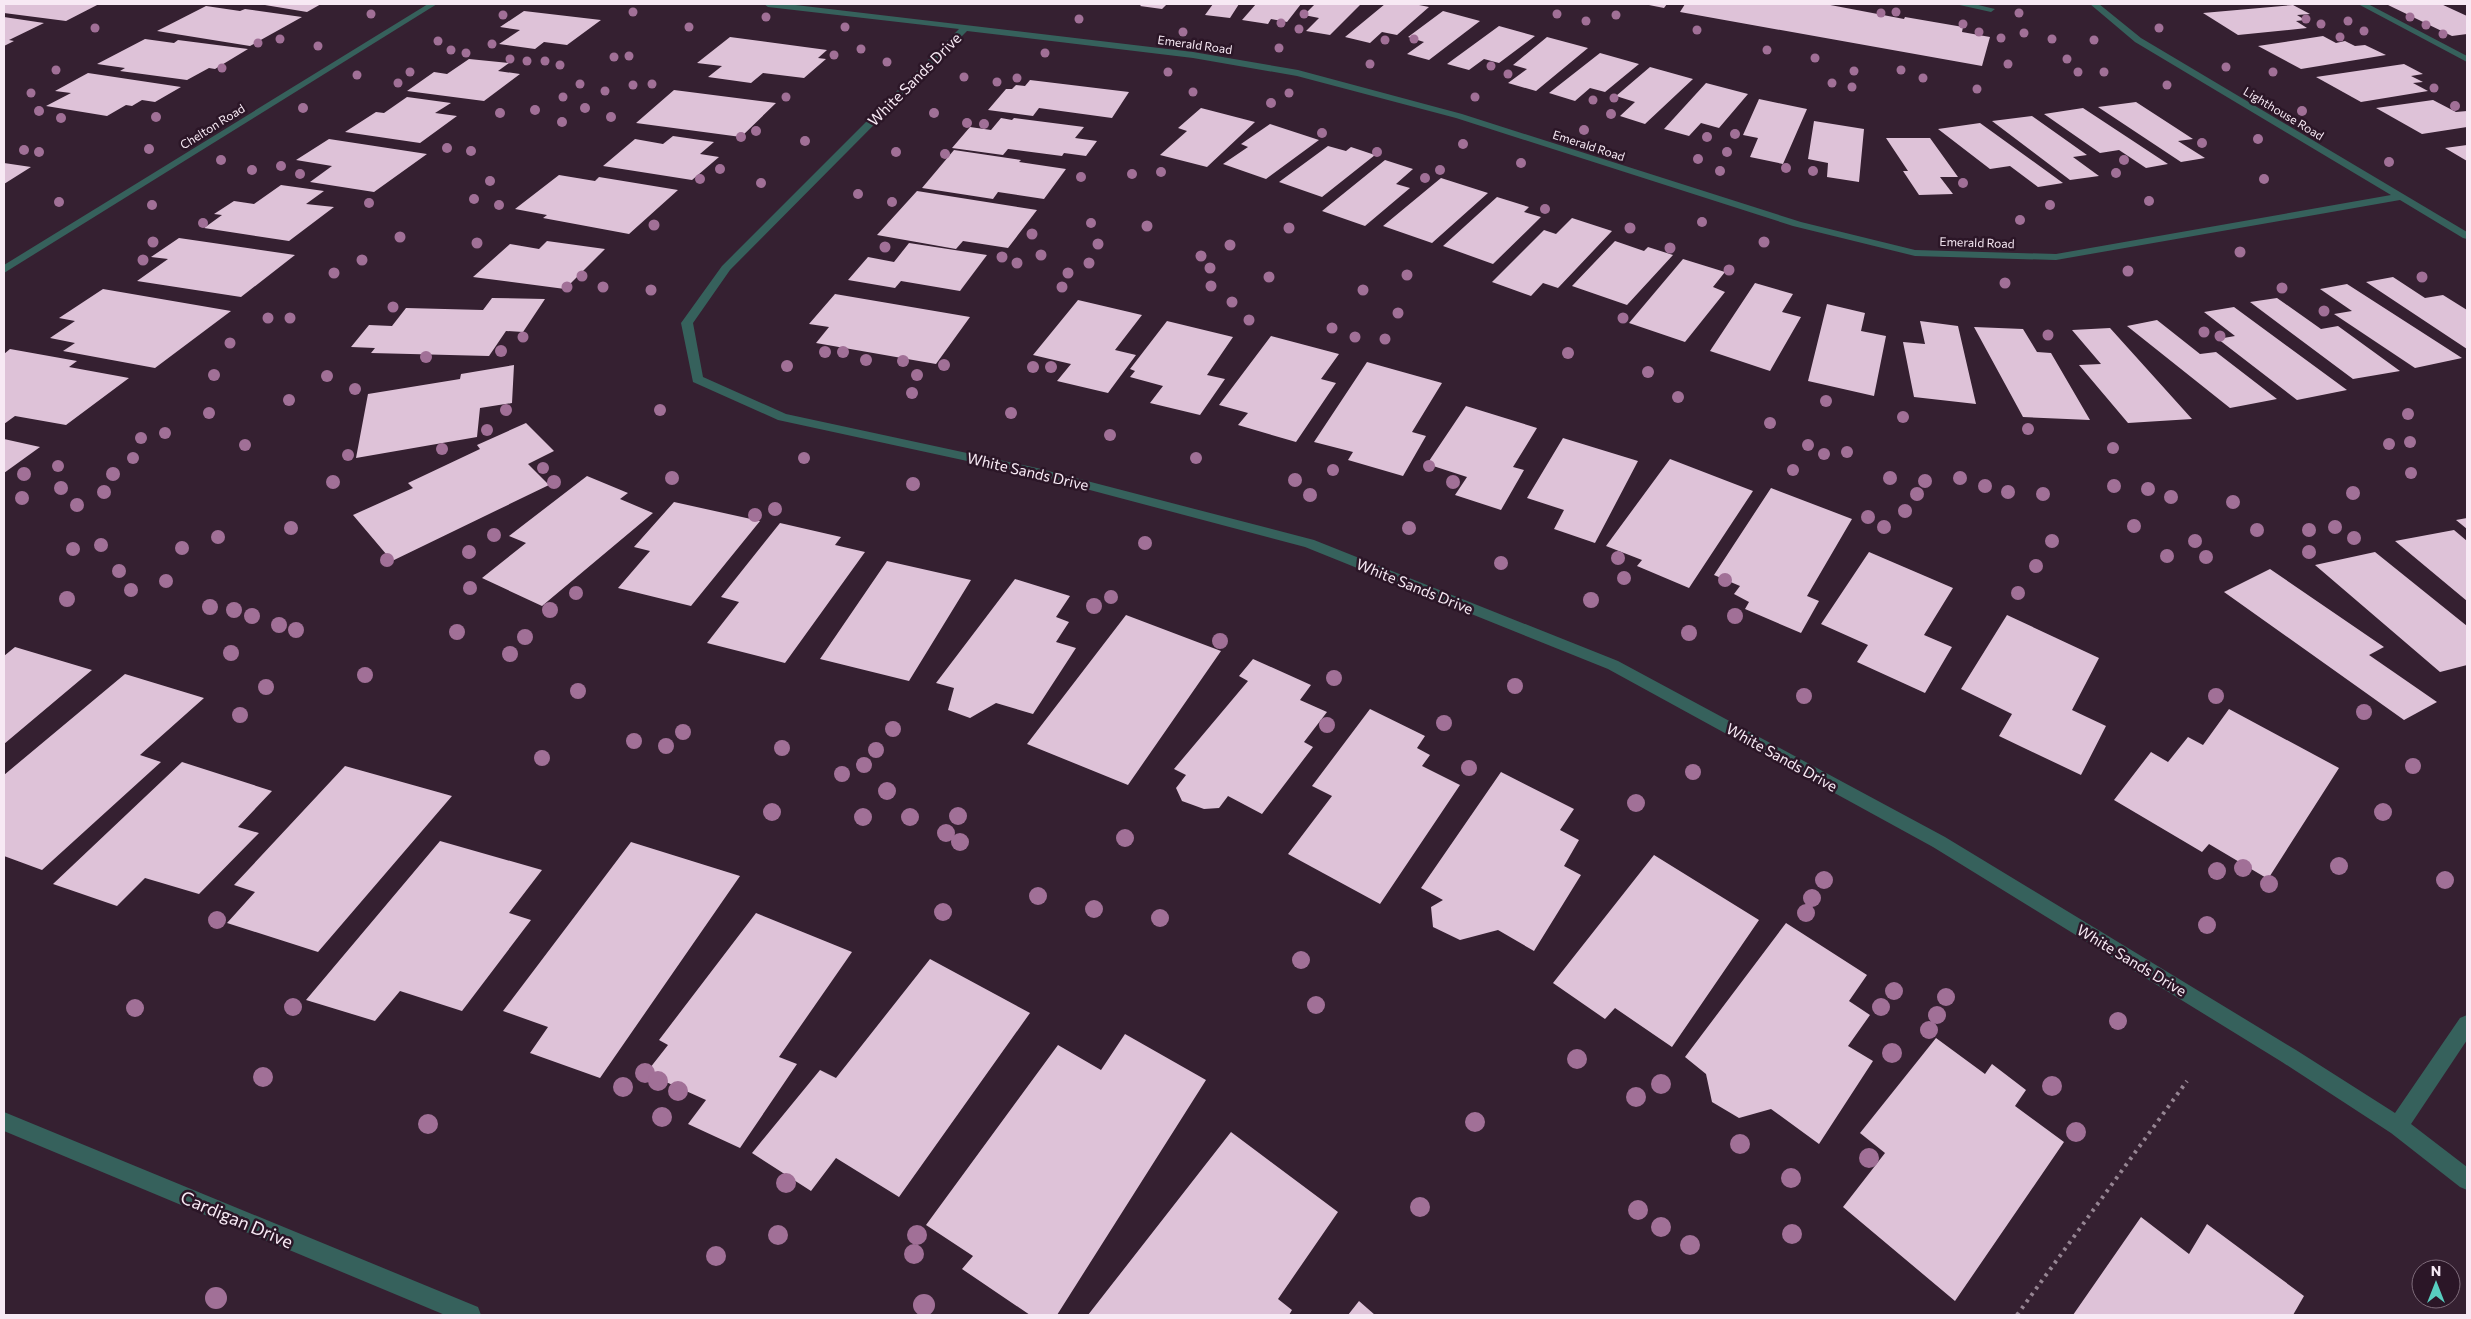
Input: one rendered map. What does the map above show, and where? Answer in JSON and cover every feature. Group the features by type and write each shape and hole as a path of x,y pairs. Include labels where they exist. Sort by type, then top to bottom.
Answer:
{"street":[{"name":"Chelton Road","path":"4,270 432,4"},
{"name":"Emerald Road","path":"768,4 1193,55 1298,73 1459,116 1797,224 1914,253 2056,257 2400,197"},
{"path":"1959,4 1990,9"},
{"name":"Lighthouse Road","path":"2094,4 2138,40 2467,236"},
{"path":"2362,4 2467,59"},
{"name":"White Sands Drive","path":"964,29 726,268 687,323 697,379 782,416 1038,472 1309,543 1613,665 1939,842 2289,1056 2398,1126 2467,1180"},
{"path":"2398,1126 2467,1024"},
{"name":"Cardigan Drive","path":"7,1127 470,1315"}],"path":[{"path":"2018,1315 2187,1081"}],"building":[{"path":"4,4 99,4 66,21 4,13"},
{"path":"259,4 321,4 307,12"},
{"path":"1142,4 1167,4 1162,9 1140,6"},
{"path":"1213,4 1239,4 1230,18 1205,15"},
{"path":"1256,4 1301,4 1287,22 1271,19 1268,24 1242,20"},
{"path":"1315,4 1361,4 1330,35 1306,31 1319,18 1304,15"},
{"path":"1385,4 1414,4 1429,7 1397,35 1382,32 1370,43 1345,37"},
{"path":"1644,4 1667,4 1664,8"},
{"path":"1685,4 1825,4 1904,19 1905,17 1963,27 1962,32 1990,37 1982,66 1680,12"},
{"path":"2386,4 2441,4 2467,16 2467,34 2452,36"},
{"path":"2293,5 2310,14 2297,15 2305,20 2296,21 2307,28 2238,35 2203,13"},
{"path":"206,6 302,17 250,46 157,31"},
{"path":"524,11 601,20 567,45 544,42 535,49 499,44 520,30 500,27"},
{"path":"1443,11 1480,21 1429,60 1407,54 1424,42 1408,37"},
{"path":"4,17 44,23 9,40 14,41 4,46"},
{"path":"1499,26 1535,36 1499,63 1484,59 1469,70 1447,64"},
{"path":"2323,36 2336,43 2345,41 2355,46 2365,45 2386,55 2301,69 2258,46"},
{"path":"730,37 827,50 818,58 826,59 804,78 763,73 751,83 708,77 722,66 697,63"},
{"path":"1547,37 1588,48 1536,91 1508,83 1527,69 1513,65"},
{"path":"145,39 174,43 178,40 248,49 215,69 209,68 187,80 120,71 125,68 97,64"},
{"path":"1600,53 1639,64 1605,92 1590,88 1575,101 1549,93"},
{"path":"469,59 509,63 498,71 520,74 484,101 407,91 434,72 447,74"},
{"path":"2404,64 2423,74 2411,76 2423,82 2413,83 2428,91 2361,102 2316,77"},
{"path":"1650,67 1693,79 1645,124 1620,116 1635,102 1616,96"},
{"path":"88,73 181,87 155,102 142,100 132,106 126,105 107,116 46,106 71,93 55,91"},
{"path":"1030,80 1129,92 1112,118 1039,108 1033,116 988,110 1006,89 1012,89 1016,85 1025,86"},
{"path":"1706,83 1748,94 1719,128 1701,123 1689,136 1664,129"},
{"path":"674,90 776,103 741,137 636,123"},
{"path":"407,97 451,103 435,113 457,116 420,143 345,132 376,112 384,113"},
{"path":"1759,99 1807,109 1783,164 1750,157 1758,138 1743,135"},
{"path":"2433,100 2456,112 2467,111 2467,127 2422,134 2376,108"},
{"path":"2136,102 2193,139 2178,141 2205,158 2181,162 2098,107"},
{"path":"1201,108 1255,122 1207,167 1160,155 1187,131 1178,128"},
{"path":"2083,108 2168,164 2146,168 2119,150 2100,153 2044,114"},
{"path":"2032,116 2087,155 2073,157 2099,176 2070,180 1992,121"},
{"path":"1001,118 1084,127 1075,138 1097,141 1086,156 1064,153 1062,156 1008,149 1003,155 952,148 970,127 991,130"},
{"path":"1814,121 1864,129 1859,182 1827,177 1828,163 1808,159"},
{"path":"1980,123 2063,183 2038,187 2010,166 1990,169 1938,129"},
{"path":"1270,124 1319,140 1266,179 1223,164 1248,147 1241,144"},
{"path":"673,136 714,142 700,154 719,157 692,180 603,166 635,139 663,144"},
{"path":"1886,138 1930,138 1958,177 1940,177 1953,194 1919,195 1903,171 1908,171"},
{"path":"329,139 427,154 374,192 310,182 332,166 296,160"},
{"path":"2467,145 2467,161 2445,148"},
{"path":"1328,146 1346,151 1351,147 1375,155 1322,197 1279,182"},
{"path":"954,150 1066,169 1044,199 998,192 993,199 922,188"},
{"path":"1385,160 1413,169 1396,184 1410,188 1365,226 1322,211"},
{"path":"4,163 31,167 4,184"},
{"path":"559,175 595,181 599,177 678,190 629,234 543,218 547,215 515,209"},
{"path":"1441,178 1488,193 1432,243 1383,226"},
{"path":"281,185 324,191 306,204 334,207 289,241 204,228 222,215 214,214 234,201 254,204"},
{"path":"917,191 1037,210 1008,248 963,241 956,249 877,235"},
{"path":"1497,197 1529,207 1524,212 1541,217 1493,264 1443,246"},
{"path":"1572,218 1612,231 1558,288 1543,283 1531,296 1492,282 1544,230 1556,234"},
{"path":"179,238 295,255 241,297 137,281 168,259 151,257"},
{"path":"547,241 605,249 565,289 473,277 510,244 539,249"},
{"path":"1615,241 1644,251 1648,247 1673,255 1627,305 1572,286"},
{"path":"909,243 987,255 960,291 901,281 895,288 848,280 868,257 894,262"},
{"path":"1683,259 1725,272 1713,287 1725,292 1685,342 1629,323"},
{"path":"2393,277 2425,298 2443,295 2467,310 2467,349 2366,282"},
{"path":"1755,283 1793,294 1782,312 1801,317 1770,371 1710,351"},
{"path":"2347,284 2462,358 2415,368 2334,314 2352,311 2320,289"},
{"path":"103,289 231,311 155,368 63,351 75,343 50,338 75,321 59,318"},
{"path":"835,294 970,317 936,364 816,343 829,327 809,324"},
{"path":"492,298 545,299 523,332 506,331 489,356 371,353 375,348 351,347 369,325 392,326 406,308 483,310"},
{"path":"2277,298 2321,329 2338,326 2400,371 2353,379 2250,302"},
{"path":"1078,300 1142,315 1115,350 1136,355 1108,393 1057,381 1071,364 1033,355"},
{"path":"1827,304 1865,313 1861,331 1886,336 1874,396 1808,381"},
{"path":"2234,307 2347,390 2297,400 2218,339 2235,336 2204,312"},
{"path":"2157,320 2200,354 2216,352 2277,399 2230,408 2127,326"},
{"path":"1167,321 1233,337 1207,375 1225,379 1200,415 1150,403 1163,386 1130,377 1135,371 1130,369"},
{"path":"1920,321 1958,326 1976,404 1914,397 1903,342 1925,344"},
{"path":"1974,327 2023,329 2037,352 2051,353 2090,420 2023,417"},
{"path":"2110,328 2192,419 2128,423 2079,365 2101,364 2072,330"},
{"path":"1271,336 1339,354 1321,379 1336,383 1296,442 1238,425 1248,413 1219,405"},
{"path":"10,349 77,361 69,367 129,378 66,425 15,416 4,424 4,354"},
{"path":"1367,362 1442,383 1412,432 1426,436 1403,476 1348,460 1353,452 1314,442"},
{"path":"514,365 512,403 480,408 477,437 356,458 368,394 460,379 461,374"},
{"path":"1466,406 1537,428 1513,467 1524,470 1501,510 1455,495 1467,477 1427,464"},
{"path":"526,423 554,451 528,464 549,485 392,561 353,515 413,488 408,483 480,449 477,445"},
{"path":"1563,438 1638,461 1595,543 1554,529 1564,510 1527,498"},
{"path":"4,439 40,447 4,473"},
{"path":"1670,459 1753,491 1689,588 1637,566 1642,560 1606,546"},
{"path":"587,476 628,493 620,499 653,513 542,606 482,578 526,543 509,536"},
{"path":"1771,488 1852,519 1807,596 1819,601 1801,633 1745,609 1749,602 1734,594 1740,586 1714,575"},
{"path":"674,502 760,521 691,606 618,588 650,551 634,547"},
{"path":"2467,518 2467,529 2456,520"},
{"path":"780,523 841,537 835,545 865,552 785,663 707,643 739,602 721,597"},
{"path":"2454,530 2467,541 2467,601 2395,541"},
{"path":"1869,552 1953,588 1924,635 1952,647 1925,693 1857,662 1868,645 1821,624"},
{"path":"2375,552 2467,626 2467,665 2440,672 2315,565"},
{"path":"887,561 971,580 909,681 820,659"},
{"path":"2270,569 2384,647 2369,655 2437,702 2404,720 2224,592"},
{"path":"1015,579 1070,596 1056,617 1069,622 1056,642 1076,648 1033,714 996,703 970,718 948,710 954,688 936,683"},
{"path":"1126,615 1221,651 1128,785 1027,744"},
{"path":"2007,615 2099,658 2072,710 2106,726 2081,775 1999,736 2012,714 1961,689"},
{"path":"15,647 92,670 4,744 4,656"},
{"path":"1253,659 1311,685 1300,700 1327,712 1304,742 1313,747 1262,814 1228,796 1219,808 1204,809 1182,801 1176,788 1186,775 1174,769 1248,681 1239,676"},
{"path":"125,674 204,698 140,755 161,762 42,870 4,856 4,775"},
{"path":"1370,709 1425,736 1417,748 1430,755 1422,766 1460,785 1380,904 1288,854 1332,796 1312,786"},
{"path":"2229,709 2339,768 2268,879 2209,844 2202,852 2114,800 2151,752 2168,762 2188,737 2203,745"},
{"path":"182,762 272,791 238,827 259,833 199,894 145,878 117,906 53,884"},
{"path":"345,766 452,796 318,952 227,923 255,892 234,885"},
{"path":"1501,772 1574,809 1560,830 1579,840 1564,866 1581,875 1534,951 1498,930 1460,940 1433,927 1431,907 1443,900 1421,888"},
{"path":"440,841 542,870 509,913 531,920 462,1011 400,991 375,1021 306,1000"},
{"path":"631,842 740,876 600,1078 530,1053 548,1027 503,1011"},
{"path":"1654,855 1759,920 1672,1047 1615,1008 1605,1019 1553,983"},
{"path":"756,913 852,952 779,1057 797,1064 740,1148 688,1124 706,1100 646,1073 668,1045 659,1040"},
{"path":"1786,923 1867,975 1849,1001 1870,1015 1848,1046 1873,1061 1819,1144 1771,1109 1739,1118 1712,1102 1706,1074 1685,1057"},
{"path":"930,959 1030,1013 899,1197 836,1158 811,1191 752,1153 820,1070 836,1078"},
{"path":"1125,1034 1206,1080 1057,1315 1030,1315 962,1269 973,1256 926,1225 1058,1045 1101,1070"},
{"path":"1936,1038 1985,1074 1992,1064 2026,1090 2015,1106 2064,1142 1955,1301 1843,1207 1885,1153 1860,1133"},
{"path":"1231,1132 1338,1212 1278,1299 1292,1310 1289,1315 1088,1315"},
{"path":"2141,1217 2189,1254 2207,1224 2304,1296 2293,1315 2073,1315"},
{"path":"1359,1301 1375,1315 1348,1315"}]}
